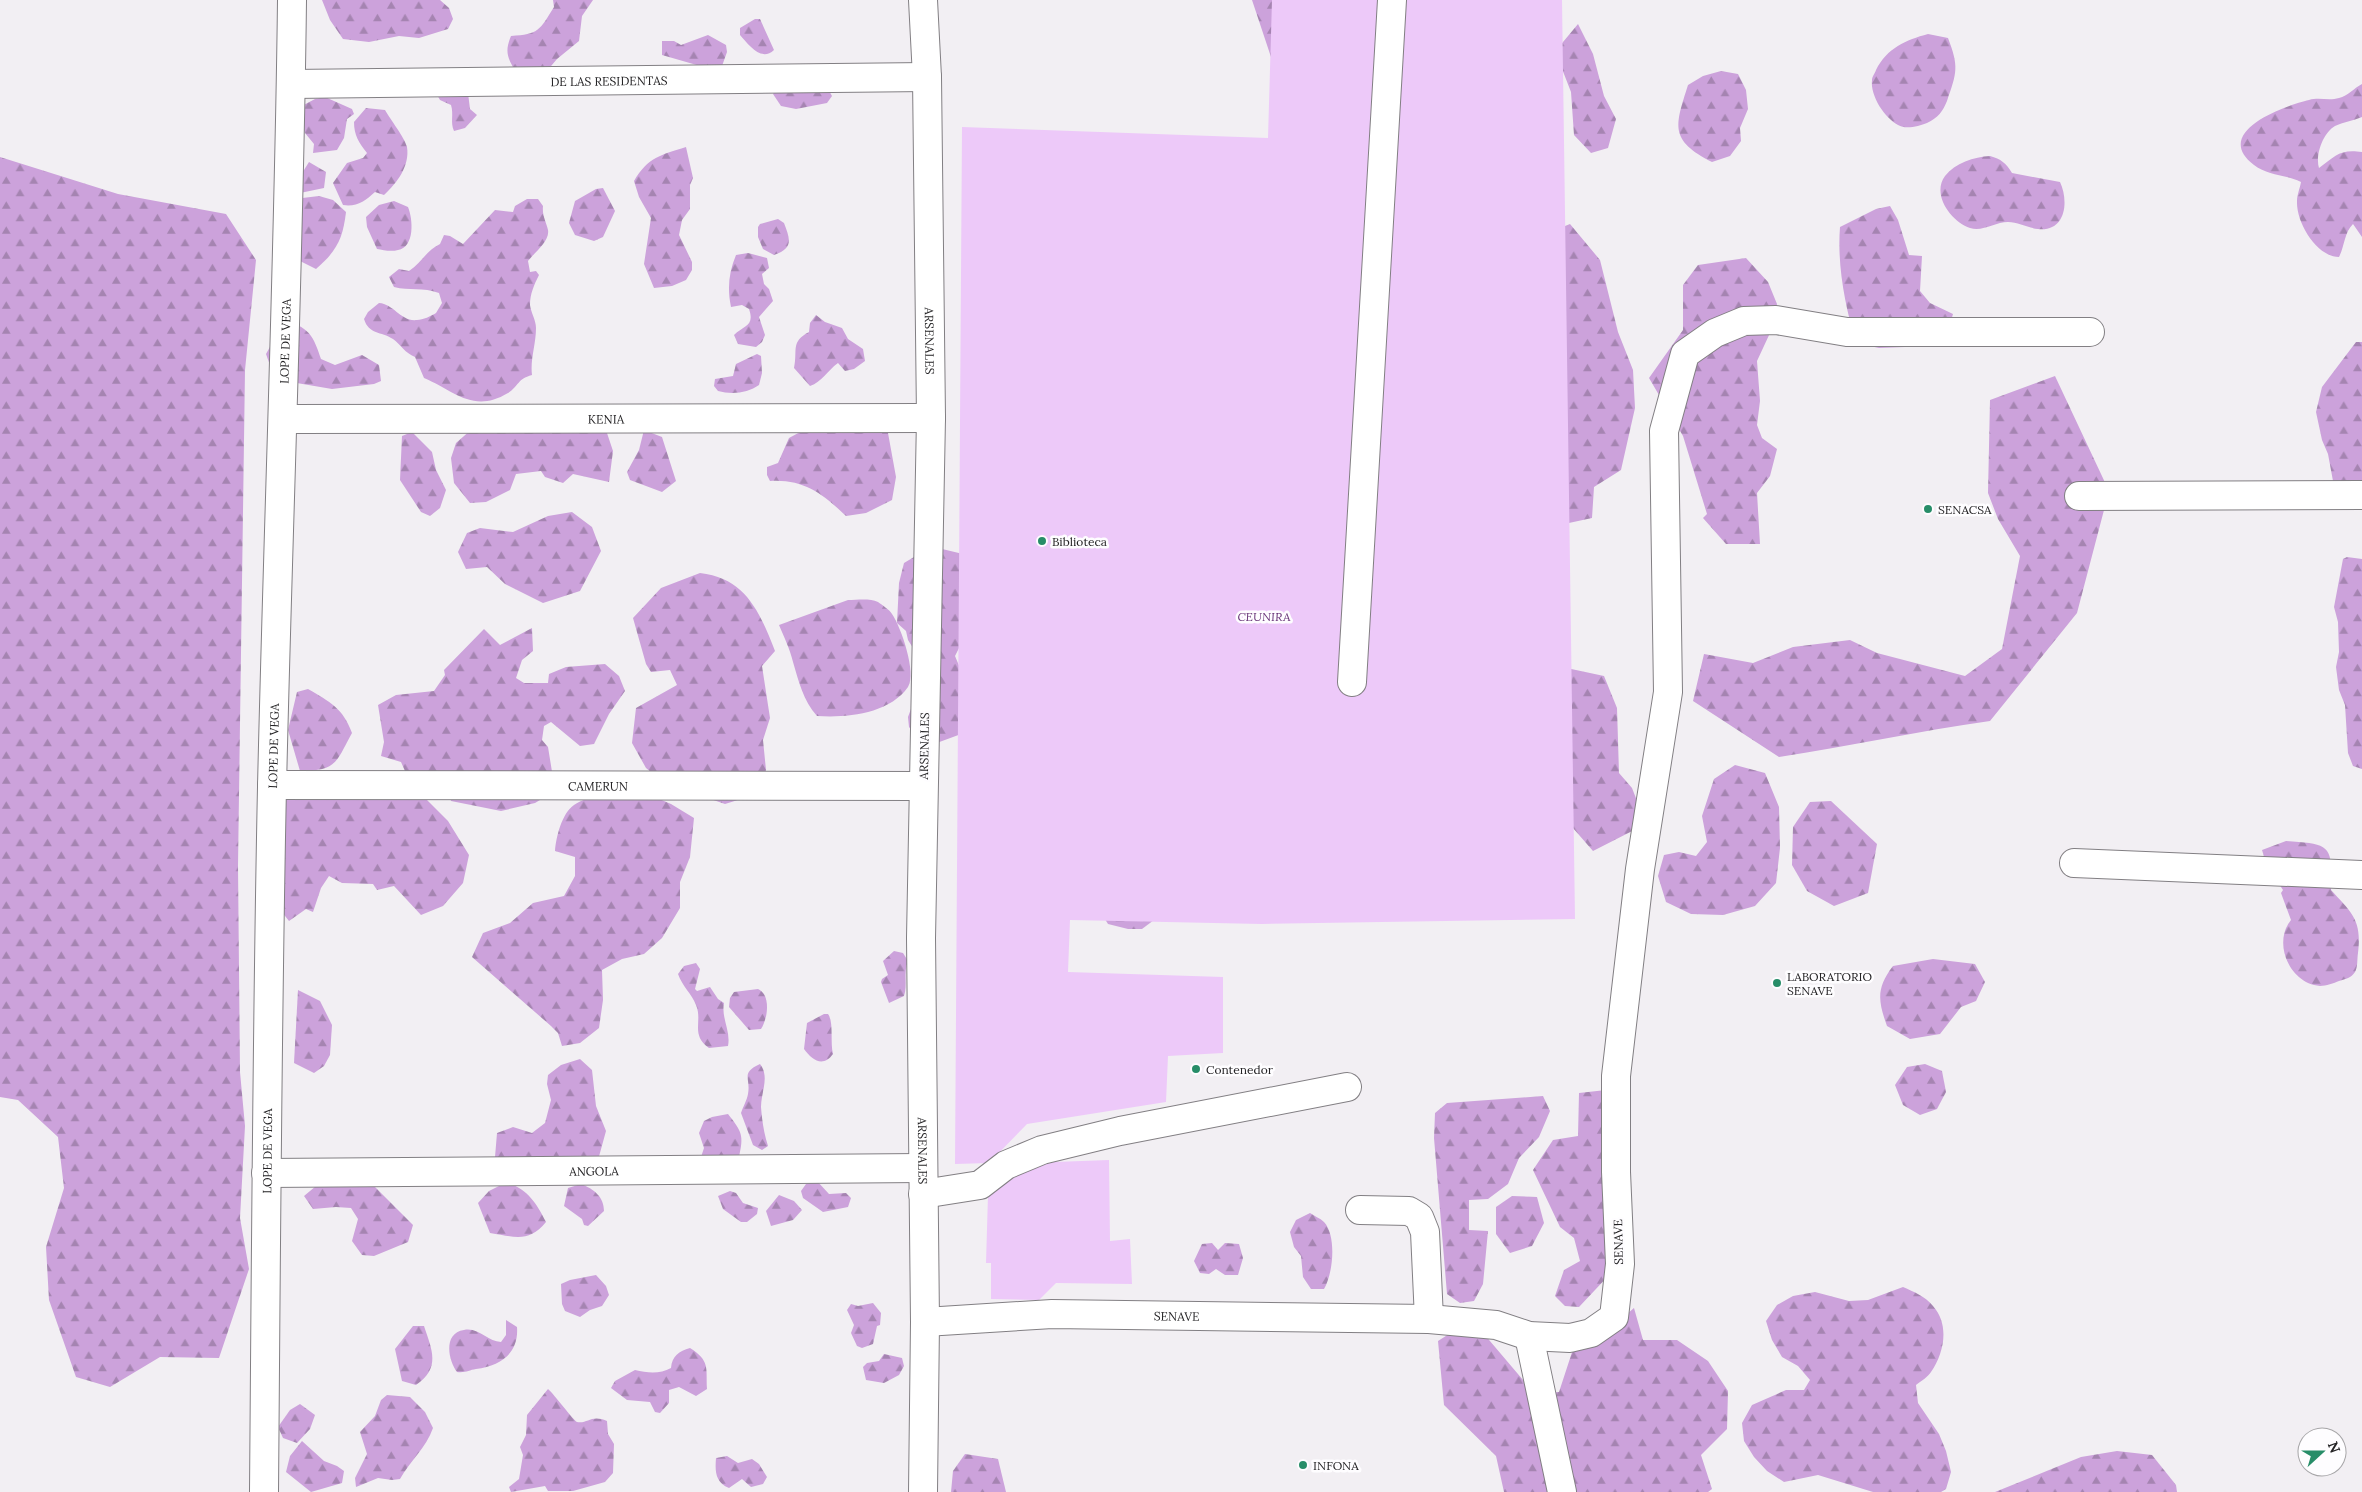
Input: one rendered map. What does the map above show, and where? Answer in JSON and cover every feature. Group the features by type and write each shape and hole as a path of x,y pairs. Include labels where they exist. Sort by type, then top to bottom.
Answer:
{"street":[{"name":"LOPE DE VEGA","path":"264,1492 266,1173 272,785 284,419 292,0"},
{"name":"ARSENALES","path":"923,0 927,76 931,418 921,938 922,1181 925,1322 923,1492"},
{"path":"1352,682 1392,0"},
{"name":"DE LAS RESIDENTAS","path":"291,84 927,76"},
{"name":"SENAVE","path":"925,1322 1052,1314 1429,1320 1496,1326 1529,1336 1570,1338 1591,1333 1614,1317 1620,1264 1616,1172 1616,1076 1640,870 1668,692 1664,431 1685,354 1715,333 1744,321 1776,320 1847,332 2090,332"},
{"name":"KENIA","path":"284,419 931,418"},
{"path":"2079,496 2362,495"},
{"name":"CAMERUN","path":"272,785 923,786"},
{"path":"2074,863 2362,876"},
{"path":"922,1181 980,1185 1006,1164 1042,1150 1120,1131 1347,1088"},
{"name":"ANGOLA","path":"266,1173 922,1181"},
{"path":"1360,1210 1409,1211 1419,1217 1425,1232 1429,1320"},
{"path":"1529,1336 1562,1492"}],"green space":[{"path":"322,0 440,0 449,8 453,19 448,29 419,38 399,36 369,42 343,39 330,20"},
{"path":"553,0 593,0 582,16 579,41 557,59 546,72 517,74 511,64 507,51 511,36 527,34 537,30 554,7"},
{"path":"1252,0 1327,0 1273,63"},
{"name":"CEUNIRA","path":"1272,0 1562,0 1575,919 1262,924 1070,920 1068,972 1223,977 1223,1053 1168,1056 1166,1102 1027,1124 989,1163 955,1164 962,127 1268,138"},
{"path":"755,19 760,19 774,50 769,53 764,54 756,51 740,35 740,28"},
{"path":"1578,24 1593,54 1604,96 1616,119 1608,148 1591,153 1574,135 1571,92 1557,56 1558,48"},
{"path":"1928,34 1948,38 1955,63 1953,83 1942,111 1931,121 1909,127 1901,126 1893,122 1879,106 1873,93 1872,78 1880,62 1891,51 1905,42"},
{"path":"708,35 726,45 727,52 722,66 714,70 662,55 662,41 674,41 681,45"},
{"path":"1721,71 1738,74 1746,90 1748,109 1740,128 1741,141 1730,156 1712,162 1698,154 1682,139 1679,131 1680,111 1688,85 1703,76"},
{"path":"2362,84 2362,117 2331,129 2321,145 2318,157 2319,168 2338,154 2354,151 2362,152 2362,237 2353,224 2348,231 2339,257 2323,251 2309,237 2304,228 2300,219 2297,201 2301,182 2259,169 2243,153 2241,142 2246,132 2256,122 2269,115 2309,100 2342,97"},
{"path":"827,87 832,96 827,103 796,109 781,106 773,94 776,90"},
{"path":"436,93 468,93 470,109 477,115 465,128 454,131 451,105 440,100"},
{"path":"325,97 352,109 354,114 347,119 344,138 337,150 313,153 314,144 305,133 298,108 315,99"},
{"path":"366,108 385,110 406,143 407,161 398,180 384,195 375,192 361,203 343,205 333,183 347,163 363,158 367,153 357,139 354,122"},
{"path":"686,147 693,178 690,185 690,209 682,220 679,235 692,262 692,270 686,280 672,286 654,288 644,264 651,218 639,197 634,181 639,173 656,158"},
{"path":"1990,156 2003,162 2012,173 2060,182 2063,190 2064,206 2063,214 2055,226 2047,229 2038,229 2008,222 1975,229 1963,225 1950,214 1945,207 1940,191 1941,183 1945,176 1949,171 1965,162"},
{"path":"0,157 118,194 226,214 256,260 245,370 238,866 240,1072 245,1126 240,1218 249,1269 219,1358 160,1357 110,1387 76,1377 49,1300 46,1247 64,1188 58,1137 18,1100 0,1097"},
{"path":"309,162 326,172 324,188 300,193 294,186"},
{"path":"603,188 615,211 603,237 594,241 575,235 569,223 575,201 596,189"},
{"path":"319,196 333,200 346,212 338,244 316,269 290,256 294,199"},
{"path":"527,199 538,199 543,206 548,230 544,243 528,261 530,272 536,271 539,275 530,301 536,328 532,375 523,379 508,393 496,399 474,401 455,394 424,378 415,357 389,336 369,328 364,319 368,312 379,303 389,306 411,320 422,319 436,313 442,303 439,293 394,287 389,277 399,269 409,271 413,268 440,244 444,235 450,236 463,244 495,210 513,212 515,206"},
{"path":"394,201 408,207 412,225 410,238 404,248 398,250 377,249 367,227 366,217 379,205"},
{"path":"1890,206 1898,220 1909,255 1922,256 1920,291 1930,303 1953,314 1948,331 1911,339 1905,347 1879,348 1856,343 1848,315 1843,285 1839,241 1840,227 1876,209"},
{"path":"778,219 784,223 789,242 785,249 774,255 763,249 758,237 758,227 760,224"},
{"path":"1570,224 1600,260 1618,332 1633,370 1635,408 1621,470 1594,487 1592,518 1555,526 1540,236"},
{"path":"748,253 767,258 769,268 762,274 764,284 769,289 773,301 759,317 765,335 762,342 756,347 738,344 734,335 748,325 751,319 749,309 742,305 731,307 729,293 730,274 736,255"},
{"path":"1746,258 1768,282 1777,304 1770,333 1757,361 1760,401 1757,425 1762,438 1777,449 1770,476 1757,493 1760,544 1726,544 1703,518 1707,514 1683,436 1649,378 1683,330 1683,285 1698,265"},
{"path":"816,315 825,322 842,328 848,339 863,349 865,361 854,369 845,371 838,363 818,382 810,386 794,368 797,343 799,339 809,332 810,323"},
{"path":"292,323 308,332 317,347 321,359 335,365 362,355 379,365 381,381 374,384 332,389 285,381 272,371 266,354 271,345"},
{"path":"2356,342 2362,342 2362,501 2342,492 2333,481 2328,454 2322,440 2316,412 2322,387"},
{"path":"757,354 761,356 762,373 759,385 750,390 740,392 718,391 714,386 715,379 733,376 736,364"},
{"path":"2055,376 2109,491 2077,613 1990,721 1779,757 1693,701 1704,654 1753,663 1793,647 1850,640 1877,653 1965,676 2002,649 2020,556 1998,519 1988,493 1990,400"},
{"path":"873,426 888,433 896,477 892,500 866,513 846,516 821,495 803,485 770,481 767,475 767,467 778,463 789,438 802,431"},
{"path":"605,427 613,451 609,482 573,474 563,483 545,477 541,471 516,474 510,490 486,502 470,503 454,483 451,458 456,443 472,429"},
{"path":"644,430 662,437 676,481 662,492 630,480 627,472 639,450"},
{"path":"412,432 432,452 436,470 446,490 440,508 430,516 421,512 400,480 402,436"},
{"path":"572,512 592,527 601,551 580,591 543,603 505,584 487,567 466,569 458,552 467,533 480,528 513,532 548,516"},
{"path":"938,548 963,554 960,646 955,656 960,668 972,730 934,744 916,736 909,727 908,717 918,690 921,661 908,640 906,631 897,623 899,583 904,563 924,551"},
{"path":"2347,557 2362,559 2362,769 2353,766 2348,753 2345,705 2339,690 2336,667 2339,652 2338,622 2334,607 2343,559"},
{"path":"700,573 716,576 740,590 757,611 775,651 762,666 770,718 763,740 766,770 757,794 725,804 664,783 646,768 632,743 636,708 677,685 670,670 651,672 646,664 633,618 661,588"},
{"path":"848,600 875,601 891,612 900,629 907,650 911,672 910,680 908,687 900,696 879,709 854,715 817,716 808,704 802,691 790,652 779,625"},
{"path":"532,628 533,651 522,660 516,678 524,683 548,683 549,674 566,667 605,664 619,676 625,691 609,714 594,744 580,746 551,722 544,726 542,740 548,747 554,784 550,794 535,803 501,811 451,801 448,789 409,780 401,762 381,756 384,742 378,705 396,695 434,691 445,675 444,670 484,629 500,645"},
{"path":"1548,664 1604,676 1617,708 1619,773 1632,788 1646,824 1593,851 1559,812"},
{"path":"308,689 335,706 344,717 352,733 334,763 321,769 300,771 288,730 297,692"},
{"path":"1735,765 1765,773 1779,807 1780,848 1776,883 1755,906 1723,915 1691,914 1666,902 1658,876 1664,855 1679,852 1696,856 1707,842 1702,816 1714,779"},
{"path":"638,790 671,804 694,818 690,857 680,882 680,908 662,938 644,954 622,959 602,970 603,1000 599,1028 580,1043 562,1046 558,1033 551,1026 472,957 483,933 510,923 533,903 564,896 575,876 575,857 555,851 560,826 570,809 580,802 596,796"},
{"path":"418,791 448,821 469,855 463,883 443,906 421,915 394,886 377,890 373,884 342,883 329,876 321,888 313,912 306,909 289,921 271,898 268,805 299,794"},
{"path":"1831,801 1877,844 1868,893 1834,906 1807,891 1792,865 1793,827 1810,802"},
{"path":"2286,841 2312,843 2326,849 2329,855 2331,863 2331,890 2350,911 2357,925 2359,942 2357,968 2348,978 2322,986 2309,984 2300,978 2287,961 2283,940 2291,920 2281,893 2283,890 2267,866 2262,850"},
{"path":"1100,911 1158,917 1142,929 1128,929 1108,924"},
{"path":"894,951 903,953 908,961 906,988 904,996 889,1003 881,982 888,975 883,961"},
{"path":"1933,959 1975,964 1985,982 1976,1001 1961,1007 1940,1034 1910,1039 1887,1026 1880,1002 1881,988 1893,966"},
{"path":"696,963 700,969 695,989 697,991 710,987 718,999 724,1003 723,1009 729,1040 728,1046 709,1048 703,1043 698,1033 698,1011 696,1005 678,974 684,966"},
{"path":"758,989 767,1001 767,1013 761,1029 749,1030 729,1007 730,998 734,992"},
{"path":"298,990 320,1001 332,1025 330,1055 324,1066 314,1073 294,1063"},
{"path":"824,1014 828,1014 831,1022 833,1054 825,1061 818,1061 804,1049 807,1023"},
{"path":"580,1059 592,1070 596,1106 606,1131 595,1171 505,1170 495,1157 497,1133 513,1127 532,1133 545,1123 551,1100 547,1084 548,1075 561,1065"},
{"path":"760,1064 765,1079 761,1107 763,1127 768,1146 762,1150 753,1145 741,1113 748,1094 748,1073"},
{"path":"1925,1064 1942,1071 1946,1092 1937,1109 1920,1115 1903,1105 1895,1085 1907,1067"},
{"path":"1606,1090 1611,1273 1579,1307 1565,1306 1555,1296 1564,1270 1580,1261 1574,1238 1560,1227 1533,1170 1553,1140 1578,1136 1579,1093"},
{"path":"1543,1096 1550,1111 1539,1137 1519,1158 1508,1184 1488,1199 1469,1200 1469,1230 1488,1231 1483,1284 1474,1301 1460,1303 1447,1294 1434,1138 1435,1113 1447,1103"},
{"path":"728,1114 741,1134 739,1157 700,1160 704,1148 699,1133 704,1121 712,1117"},
{"path":"1109,1160 1110,1241 1130,1239 1132,1284 1056,1283 1039,1300 991,1299 991,1263 986,1263 988,1195 1027,1163"},
{"path":"817,1181 829,1194 846,1193 851,1198 848,1207 823,1212 803,1198 801,1191 806,1184"},
{"path":"507,1182 521,1189 531,1198 546,1222 534,1233 527,1236 514,1237 490,1233 478,1203 489,1191"},
{"path":"581,1184 597,1194 604,1206 604,1211 588,1226 584,1225 582,1219 564,1206 568,1188"},
{"path":"373,1185 413,1225 408,1242 374,1256 362,1255 352,1241 358,1219 351,1208 313,1209 304,1196 316,1186"},
{"path":"730,1191 736,1193 743,1203 758,1208 757,1214 747,1222 741,1222 723,1209 718,1196"},
{"path":"779,1195 794,1201 802,1210 793,1220 771,1226 766,1211"},
{"path":"1512,1196 1537,1197 1544,1223 1532,1246 1510,1253 1496,1234 1496,1207"},
{"path":"1310,1213 1324,1222 1331,1236 1330,1274 1324,1289 1311,1289 1303,1277 1301,1256 1294,1247 1290,1232 1296,1220"},
{"path":"1212,1243 1218,1250 1225,1243 1239,1244 1243,1258 1238,1275 1225,1275 1216,1269 1209,1274 1200,1273 1194,1261 1202,1244"},
{"path":"596,1275 606,1286 609,1295 602,1306 590,1310 580,1317 565,1311 562,1304 561,1284 570,1280"},
{"path":"1903,1287 1930,1303 1942,1322 1942,1348 1936,1364 1930,1374 1916,1385 1918,1403 1939,1434 1946,1451 1951,1472 1946,1489 1941,1492 1873,1492 1818,1475 1784,1482 1767,1471 1754,1457 1744,1441 1742,1423 1752,1405 1786,1390 1804,1390 1810,1380 1798,1366 1782,1357 1772,1340 1766,1321 1777,1305 1793,1296 1815,1292 1849,1301 1868,1300"},
{"path":"873,1303 881,1313 880,1325 877,1326 873,1344 862,1348 857,1346 851,1333 854,1325 847,1310 851,1304 858,1306"},
{"path":"1634,1308 1643,1340 1677,1340 1708,1361 1728,1391 1727,1429 1701,1455 1712,1489 1708,1492 1504,1492 1496,1456 1444,1405 1438,1341 1460,1327 1484,1334 1534,1393 1559,1392 1577,1337 1612,1327"},
{"path":"506,1320 517,1327 515,1344 507,1357 493,1365 465,1372 457,1372 451,1361 449,1348 453,1336 457,1332 469,1330 479,1332 492,1340 501,1342 506,1335"},
{"path":"413,1326 424,1326 432,1351 432,1365 429,1372 416,1385 402,1381 395,1349"},
{"path":"690,1348 701,1357 706,1365 707,1389 696,1396 679,1387 669,1390 669,1403 660,1413 655,1412 650,1402 627,1400 611,1388 615,1381 635,1370 654,1372 671,1368 673,1360 677,1355"},
{"path":"884,1354 902,1358 904,1366 899,1375 884,1383 866,1380 863,1367 867,1363 879,1361"},
{"path":"548,1389 577,1422 597,1418 607,1421 608,1434 614,1444 613,1473 605,1482 573,1491 548,1491 545,1486 511,1492 509,1487 519,1479 523,1455 520,1447 526,1435 527,1415"},
{"path":"387,1395 410,1397 425,1412 433,1428 426,1442 400,1479 378,1478 356,1487 355,1478 367,1454 360,1432 375,1416 381,1400"},
{"path":"300,1404 315,1415 310,1429 297,1443 283,1438 278,1427 290,1410"},
{"path":"302,1441 324,1461 344,1471 342,1483 311,1492 286,1472 290,1456"},
{"path":"2117,1451 2152,1455 2176,1485 2177,1492 1995,1492 2081,1457"},
{"path":"965,1454 998,1459 1006,1492 951,1492 953,1471"},
{"path":"727,1456 738,1463 752,1459 759,1464 767,1477 763,1484 751,1487 742,1479 729,1488 724,1486 717,1476 716,1458"}],"place":[{"name":"SENACSA","path":"1928,509"},
{"name":"Biblioteca","path":"1042,541"},
{"name":"LABORATORIO SENAVE","path":"1777,983"},
{"name":"Contenedor","path":"1196,1069"},
{"name":"INFONA","path":"1303,1465"}]}
